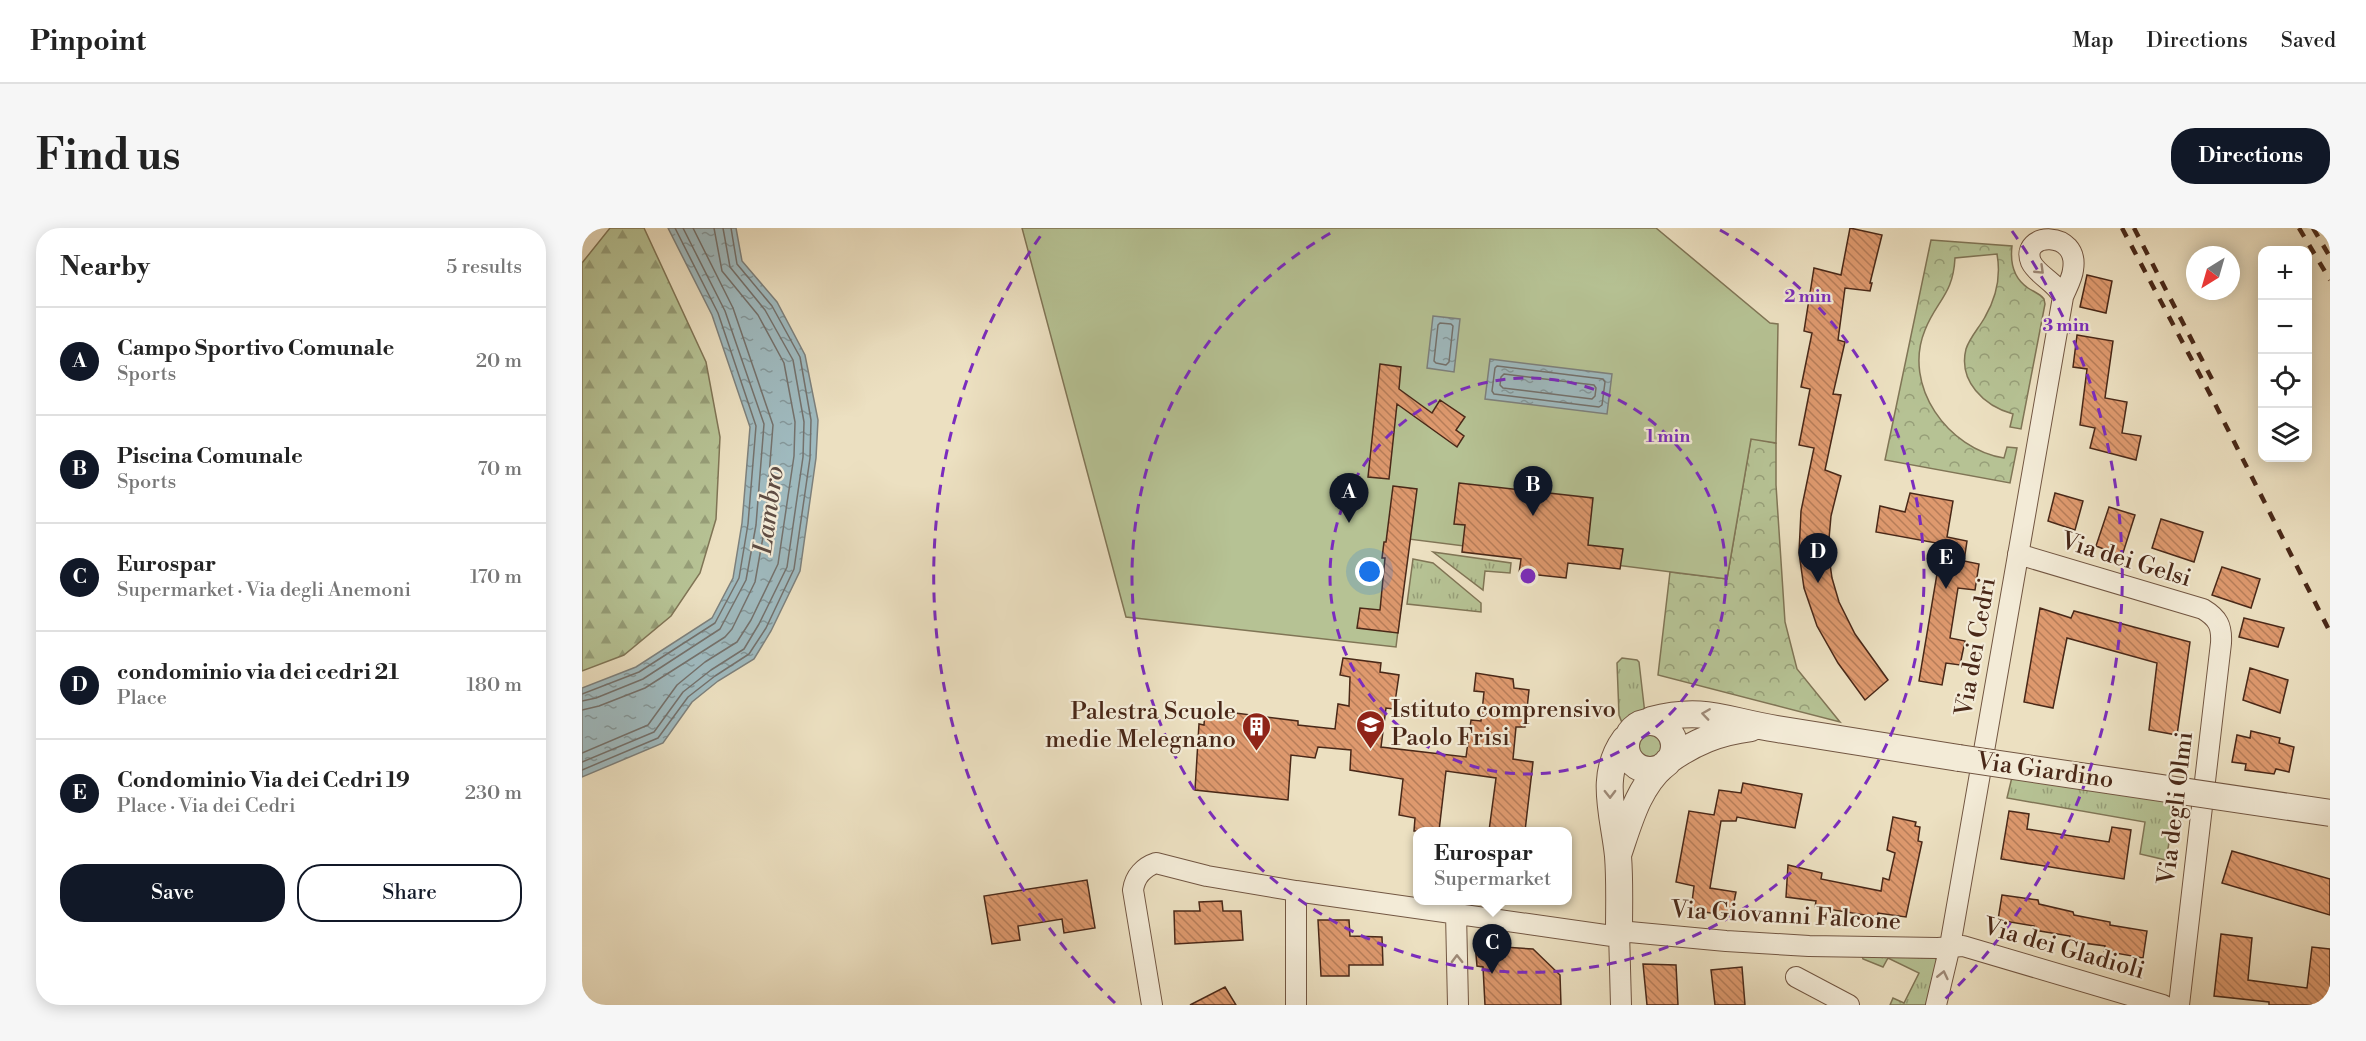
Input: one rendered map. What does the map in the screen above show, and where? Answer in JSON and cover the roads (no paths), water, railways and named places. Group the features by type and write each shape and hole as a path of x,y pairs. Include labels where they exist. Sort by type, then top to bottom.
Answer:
{"street":[{"name":"Via dei Cedri","path":"1936,1005 1950,946 2062,297"},
{"name":"Via dei Gelsi","path":"2018,554 2203,609 2216,618"},
{"name":"Via degli Olmi","path":"2179,1005 2221,643 2220,626 2216,618"},
{"name":"Via Giardino","path":"1621,1005 1618,855 1611,814 1610,771 1613,757 1625,739 1637,727 1651,720 1678,714 1697,713 1760,727 2330,813"},
{"path":"1625,739 1626,755 1637,767 1652,770 1666,763 1672,755 1673,739 1665,726 1651,720"},
{"name":"Via Giardino","path":"1618,855 1641,794 1656,772 1689,747 1712,736 1760,727"},
{"name":"Via Giovanni Falcone","path":"1152,1005 1133,894 1134,884 1141,872 1149,866 1161,864 1200,875 1296,891 1619,934 1809,946 1938,948 1950,946"},
{"path":"1296,891 1296,1005"},
{"path":"1456,913 1458,1005"},
{"name":"Via dei Gladioli","path":"1950,946 1963,946 2163,1005"},
{"path":"1796,977 1849,1005"}],"water":[{"name":"Lambro","path":"668,228 736,228 742,261 777,302 805,355 818,420 816,458 800,571 771,631 754,659 718,681 692,702 663,743 582,777 582,688 636,667 712,618 733,578 742,523 750,427 712,315"},
{"path":"1433,316 1460,319 1454,372 1427,368"},
{"path":"1490,359 1612,374 1607,414 1485,399"}],"railway":[{"path":"2122,228 2211,396 2330,632"},
{"path":"2134,228 2215,385"},
{"path":"2299,228 2330,280"},
{"path":"2313,228 2330,257"}],"place":[{"name":"Piscina Comunale","path":"1533,516"},
{"name":"Campo Sportivo Comunale","path":"1349,523"},
{"name":"condominio via dei cedri 21","path":"1818,583"},
{"name":"Condominio Via dei Cedri 19","path":"1946,589"},
{"name":"Istituto comprensivo Paolo Frisi","path":"1370,750"},
{"name":"Palestra Scuole medie Melegnano","path":"1257,752"},
{"name":"Eurospar","path":"1492,974"}]}
